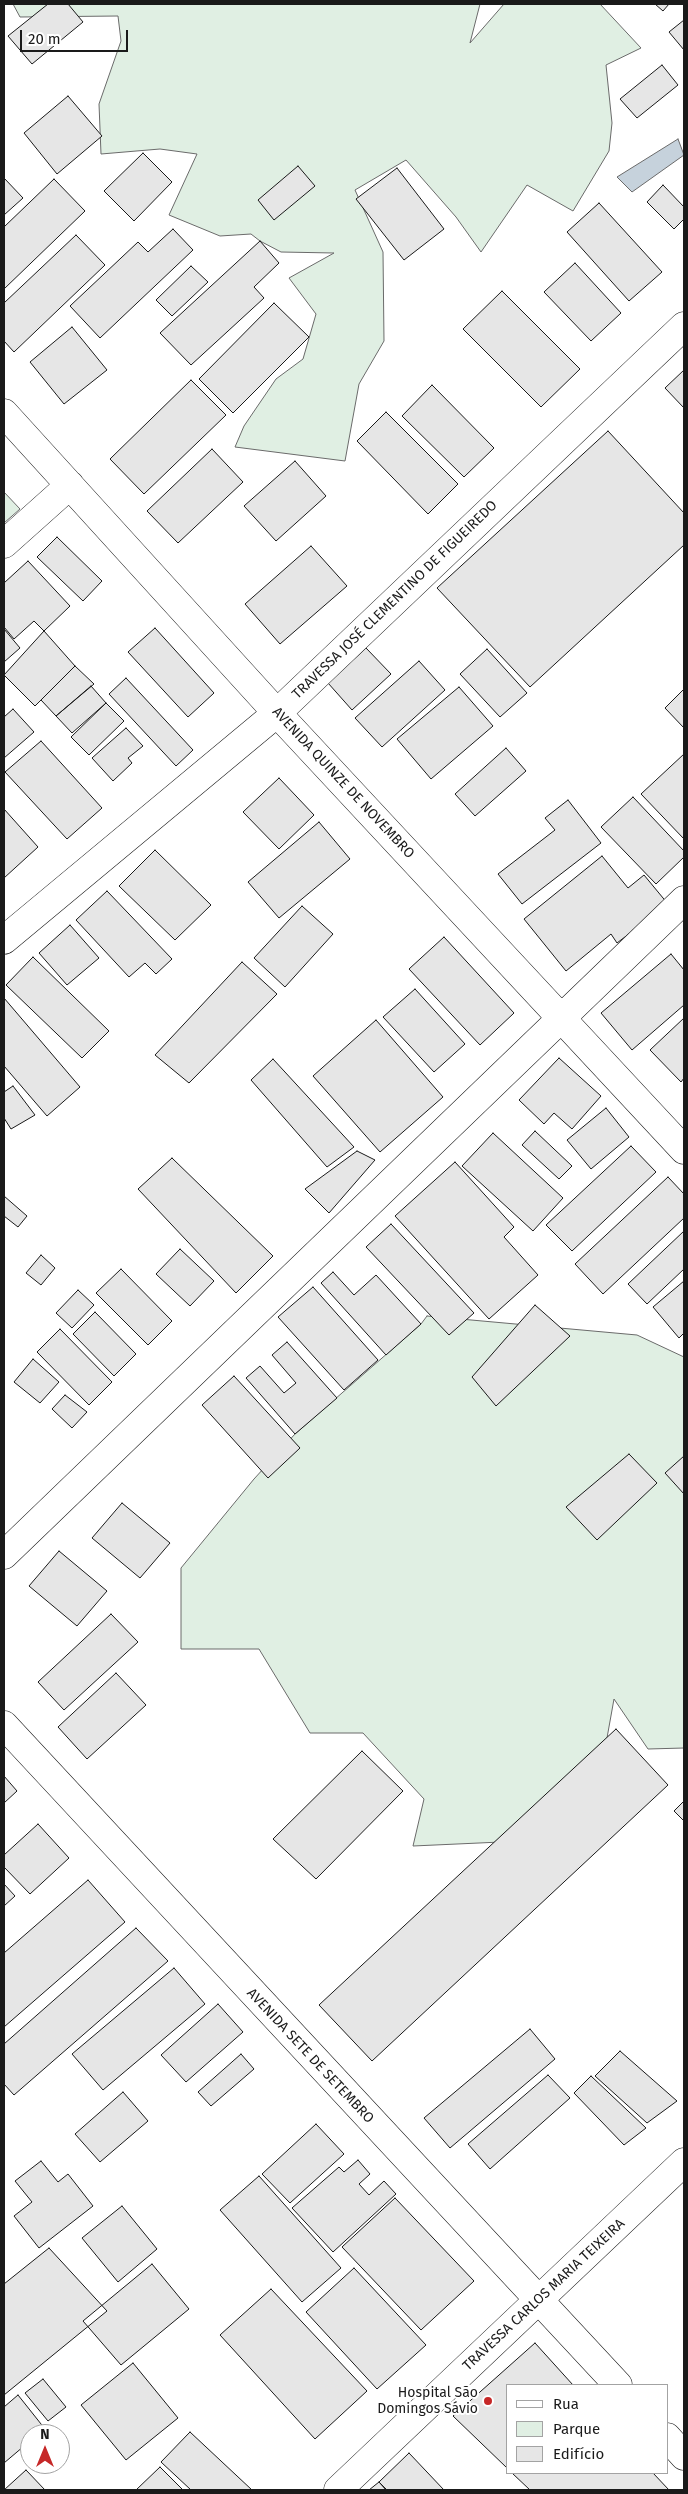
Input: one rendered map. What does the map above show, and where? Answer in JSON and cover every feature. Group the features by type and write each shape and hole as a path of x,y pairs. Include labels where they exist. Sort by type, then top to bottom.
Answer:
{"street":[{"name":"TRAVESSA JOSÉ CLEMENTINO DE FIGUEIREDO","path":"4,940 277,713 684,326"},
{"name":"AVENIDA QUINZE DE NOVEMBRO","path":"4,413 277,713 684,1150"},
{"path":"4,544 70,485"},
{"path":"4,1555 684,900"},
{"name":"AVENIDA SETE DE SETEMBRO","path":"4,1726 617,2384"},
{"name":"TRAVESSA CARLOS MARIA TEIXEIRA","path":"338,2490 684,2162"},
{"path":"668,2439 684,2456"}],"green space":[{"path":"13,4 480,4 470,43 504,4 600,4 641,48 606,65 612,123 609,151 573,211 527,185 481,252 456,217 406,160 355,190 383,252 384,341 359,384 345,461 235,447 244,426 276,379 303,359 316,314 289,278 334,253 281,252 251,234 220,236 169,215 197,154 160,149 101,154 99,104 121,41 118,16 20,17"},
{"path":"4,492 20,509 4,523"},
{"path":"427,1316 637,1335 684,1357 684,1748 648,1749 614,1699 589,1838 413,1846 424,1799 363,1733 310,1733 259,1649 181,1649 181,1568 254,1479 295,1434 421,1324"}],"shaded area":[{"path":"678,139 684,155 632,192 617,177"}],"building":[{"path":"48,4 68,4 83,22 32,64 8,36"},
{"path":"655,4 669,4 663,11"},
{"path":"684,20 684,50 669,32"},
{"path":"662,65 678,85 637,118 620,99"},
{"path":"68,96 102,136 57,174 24,133"},
{"path":"143,153 172,182 134,221 104,191"},
{"path":"298,166 315,186 274,220 258,200"},
{"path":"397,168 444,229 404,260 356,199"},
{"path":"4,178 23,198 4,215"},
{"path":"54,179 85,211 4,289 4,227"},
{"path":"663,185 684,207 684,219 674,229 647,202"},
{"path":"599,203 662,272 629,301 567,232"},
{"path":"173,229 193,250 100,338 70,306 138,242 148,252"},
{"path":"76,235 105,265 14,352 4,341 4,303"},
{"path":"260,241 279,263 254,287 264,298 191,365 160,333"},
{"path":"575,263 621,313 591,341 544,292"},
{"path":"191,266 208,282 172,316 156,300"},
{"path":"502,291 580,369 541,407 463,329"},
{"path":"274,303 309,337 233,413 199,379"},
{"path":"72,327 107,370 64,404 30,362"},
{"path":"684,370 684,408 665,388"},
{"path":"191,380 226,415 144,494 110,459"},
{"path":"432,385 494,448 464,477 402,416"},
{"path":"386,412 458,484 428,514 357,441"},
{"path":"608,431 684,513 684,545 530,687 437,588"},
{"path":"212,449 243,482 178,543 147,511"},
{"path":"295,461 326,496 276,541 244,506"},
{"path":"57,537 102,581 83,601 37,557"},
{"path":"311,546 347,586 280,644 245,604"},
{"path":"28,561 70,606 44,631 34,621 14,639 4,627 4,583"},
{"path":"155,628 214,693 188,717 128,652"},
{"path":"4,629 20,648 4,662"},
{"path":"44,631 75,666 35,706 4,675"},
{"path":"366,648 391,674 352,710 328,683"},
{"path":"487,649 527,693 500,717 460,674"},
{"path":"419,661 445,690 382,747 355,718"},
{"path":"75,666 94,684 56,716 41,700"},
{"path":"126,678 193,750 176,766 109,694"},
{"path":"91,686 106,703 72,733 56,716"},
{"path":"459,687 493,726 431,779 397,739"},
{"path":"684,689 684,728 665,708"},
{"path":"106,703 124,721 89,755 71,737"},
{"path":"13,709 34,732 4,758 4,717"},
{"path":"126,728 143,746 128,758 132,763 113,781 92,758"},
{"path":"41,741 102,808 67,839 5,772"},
{"path":"506,748 526,771 475,816 455,794"},
{"path":"684,754 684,839 641,794"},
{"path":"279,778 314,815 279,849 243,812"},
{"path":"633,797 684,851 684,857 656,884 601,827"},
{"path":"568,800 601,843 522,904 498,874 555,830 545,818"},
{"path":"4,809 38,847 4,878"},
{"path":"319,822 350,859 279,918 248,882"},
{"path":"155,850 211,905 175,940 119,886"},
{"path":"602,856 628,888 644,875 668,904 617,943 611,934 566,971 524,919"},
{"path":"107,891 172,959 156,974 145,963 129,977 76,920"},
{"path":"302,906 333,934 285,987 254,958"},
{"path":"70,925 99,958 67,985 39,953"},
{"path":"444,937 514,1013 480,1045 409,969"},
{"path":"671,954 684,970 684,1005 632,1050 601,1013"},
{"path":"33,957 109,1031 82,1058 6,985"},
{"path":"242,962 277,994 189,1083 155,1055"},
{"path":"415,989 465,1044 434,1072 383,1017"},
{"path":"4,998 80,1087 47,1116 4,1066"},
{"path":"684,1018 684,1078 681,1082 650,1050"},
{"path":"376,1020 443,1097 380,1152 313,1076"},
{"path":"559,1058 601,1096 572,1129 554,1113 544,1124 519,1100"},
{"path":"273,1059 354,1147 327,1167 251,1080"},
{"path":"13,1086 35,1115 11,1129 4,1118 4,1092"},
{"path":"606,1108 629,1137 591,1169 567,1140"},
{"path":"535,1131 572,1166 559,1179 522,1145"},
{"path":"493,1133 563,1198 533,1231 462,1166"},
{"path":"631,1146 656,1172 572,1251 546,1225"},
{"path":"357,1151 375,1160 329,1213 305,1189"},
{"path":"172,1158 273,1256 236,1293 138,1189"},
{"path":"455,1162 514,1227 504,1237 538,1275 489,1319 395,1216"},
{"path":"668,1177 684,1194 684,1218 603,1294 575,1264"},
{"path":"4,1196 27,1216 18,1227 4,1216"},
{"path":"391,1224 474,1313 449,1335 366,1247"},
{"path":"684,1231 684,1269 647,1304 628,1284"},
{"path":"180,1249 214,1281 190,1306 156,1274"},
{"path":"41,1255 55,1268 41,1285 26,1273"},
{"path":"121,1269 172,1321 148,1345 96,1293"},
{"path":"333,1272 354,1295 376,1275 421,1324 386,1355 321,1283"},
{"path":"684,1281 684,1333 679,1338 653,1307"},
{"path":"313,1287 378,1360 344,1390 278,1317"},
{"path":"78,1290 94,1305 72,1328 56,1313"},
{"path":"535,1305 570,1336 496,1406 472,1377"},
{"path":"95,1312 136,1354 114,1376 73,1334"},
{"path":"60,1329 112,1382 89,1405 37,1352"},
{"path":"287,1342 337,1398 295,1434 246,1378 260,1366 284,1393 296,1383 272,1355"},
{"path":"33,1359 59,1382 40,1403 14,1382"},
{"path":"234,1376 300,1448 268,1478 202,1405"},
{"path":"65,1395 87,1412 72,1428 52,1409"},
{"path":"629,1454 657,1483 597,1540 566,1507"},
{"path":"684,1456 684,1494 665,1473"},
{"path":"122,1503 170,1543 140,1578 92,1538"},
{"path":"59,1551 107,1591 77,1626 29,1586"},
{"path":"111,1614 138,1642 64,1710 38,1682"},
{"path":"116,1673 146,1705 87,1759 58,1727"},
{"path":"616,1729 668,1785 372,2061 319,2005"},
{"path":"362,1751 403,1791 316,1879 273,1839"},
{"path":"4,1776 17,1791 4,1803"},
{"path":"684,1801 684,1821 674,1811"},
{"path":"38,1824 69,1858 30,1894 4,1867 4,1855"},
{"path":"88,1880 125,1922 4,2027 4,1953"},
{"path":"4,1884 15,1896 4,1906"},
{"path":"136,1928 168,1961 14,2095 4,2084 4,2044"},
{"path":"174,1968 205,2004 103,2090 72,2054"},
{"path":"218,2004 243,2032 186,2082 161,2055"},
{"path":"530,2029 555,2059 450,2148 424,2118"},
{"path":"620,2051 677,2101 647,2123 595,2076"},
{"path":"241,2054 254,2069 211,2106 198,2092"},
{"path":"548,2075 570,2098 490,2169 468,2144"},
{"path":"591,2076 646,2128 624,2145 574,2093"},
{"path":"123,2092 148,2121 100,2162 75,2134"},
{"path":"316,2124 344,2154 290,2203 262,2174"},
{"path":"358,2160 370,2174 359,2184 369,2195 384,2181 396,2194 333,2252 292,2208 339,2167 344,2172"},
{"path":"41,2161 58,2182 68,2174 93,2206 39,2248 14,2216 32,2202 15,2181"},
{"path":"259,2176 341,2268 302,2302 220,2210"},
{"path":"395,2198 474,2281 421,2330 342,2247"},
{"path":"122,2206 157,2249 118,2282 82,2238"},
{"path":"49,2248 107,2311 4,2395 4,2284"},
{"path":"152,2264 189,2309 121,2365 83,2321"},
{"path":"354,2268 426,2345 377,2389 306,2312"},
{"path":"271,2289 367,2391 315,2439 220,2335"},
{"name":"Hospital São Domingos Sávio","path":"535,2343 572,2384 506,2384 506,2467 453,2416"},
{"path":"133,2363 178,2418 126,2460 81,2405"},
{"path":"43,2379 66,2407 48,2421 25,2393"},
{"path":"18,2395 41,2424 20,2424 20,2449 4,2463 4,2407"},
{"path":"190,2432 252,2490 191,2490 161,2462"},
{"path":"409,2453 444,2490 387,2490 379,2482"},
{"path":"160,2467 183,2490 136,2490"},
{"path":"22,2474 30,2474 45,2490 4,2490"},
{"path":"513,2474 654,2474 669,2490 530,2490"},
{"path":"379,2482 386,2490 369,2490"}],"place":[{"name":"Hospital São Domingos Sávio","path":"488,2401"}]}
